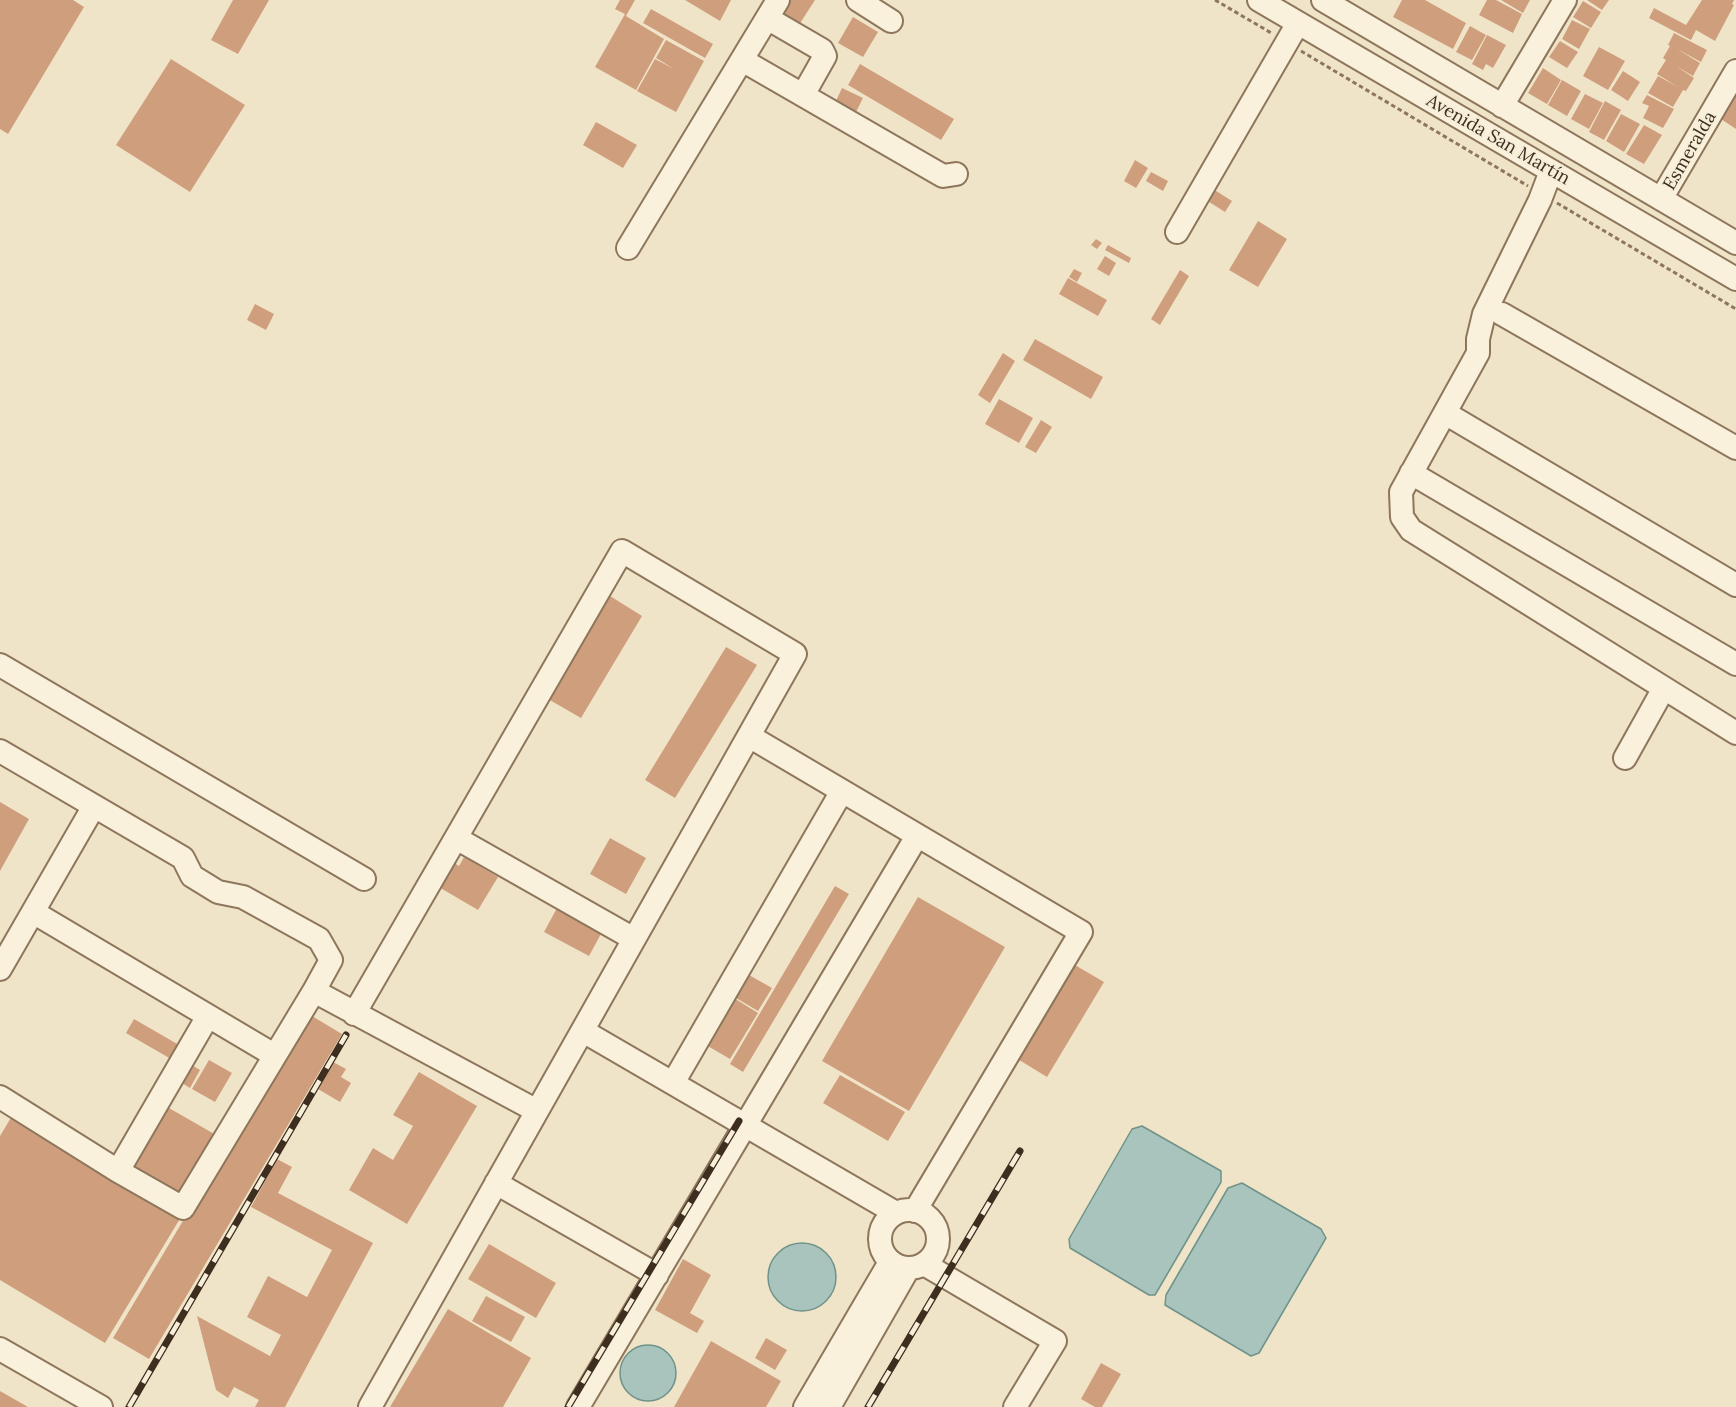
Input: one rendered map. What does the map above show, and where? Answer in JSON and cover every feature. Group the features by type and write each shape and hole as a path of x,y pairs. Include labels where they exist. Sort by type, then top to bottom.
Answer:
{"street":[{"path":"858,0 891,21"},
{"name":"Avenida San Martín","path":"1259,0 1736,279"},
{"name":"Avenida San Martín","path":"1323,0 1358,9 1502,106 1736,243"},
{"path":"1502,106 1565,0"},
{"path":"628,248 773,9 822,50 825,56 803,95"},
{"path":"1337,45 1358,9"},
{"path":"1177,232 1298,23"},
{"path":"742,60 943,176 956,174"},
{"name":"Esmeralda","path":"1661,199 1736,71"},
{"path":"1551,171 1543,194 1484,314 1478,339 1478,352 1401,492 1402,517 1411,530 1736,733"},
{"path":"1502,315 1736,448"},
{"path":"1444,413 1736,585"},
{"path":"1411,473 1736,664"},
{"path":"354,1014 622,551 795,654 370,1407"},
{"path":"0,665 364,879"},
{"path":"1625,758 1664,688"},
{"path":"749,736 1081,932 905,1212 888,1219 879,1236 884,1255 908,1265 1054,1341 1015,1407"},
{"path":"0,751 183,858 192,876 218,892 243,897 319,939 331,960 183,1208 118,1171 0,1097"},
{"path":"673,1083 842,791"},
{"path":"0,969 94,806"},
{"path":"578,1407 917,836"},
{"path":"456,838 634,939"},
{"path":"33,912 274,1055"},
{"path":"314,991 537,1111"},
{"path":"118,1171 208,1016"},
{"path":"582,1031 745,1125 905,1212 931,1220 936,1228 937,1247 933,1256 908,1265 805,1407"},
{"path":"496,1183 657,1275"},
{"path":"830,1407 908,1265"},
{"path":"0,1349 101,1407"}],"path":[{"path":"1215,0 1736,309"}],"water":[{"path":"1142,1126 1221,1171 1221,1182 1155,1295 1149,1295 1070,1248 1069,1239 1132,1129"},
{"path":"1242,1183 1321,1229 1326,1238 1259,1353 1251,1356 1165,1305 1166,1295 1228,1188"},
{"path":"802,1243 815,1246 826,1253 833,1264 836,1277 833,1290 826,1301 815,1308 802,1311 789,1308 778,1301 771,1290 768,1277 771,1264 778,1253 789,1246"},
{"path":"648,1345 663,1350 671,1358 676,1373 671,1388 663,1396 648,1401 633,1396 625,1388 620,1373 625,1358 633,1350"}],"building":[{"path":"0,0 73,0 84,7 8,134 0,129"},
{"path":"233,0 269,0 238,54 211,40"},
{"path":"620,0 635,0 626,16 664,39 636,90 595,67 625,14 615,9"},
{"path":"685,0 731,0 720,21"},
{"path":"791,0 815,0 797,28 781,17"},
{"path":"1402,0 1425,0 1466,23 1453,49 1393,17"},
{"path":"1487,0 1496,0 1522,14 1513,33 1479,15"},
{"path":"1501,0 1530,0 1523,13"},
{"path":"1587,0 1609,0 1602,10"},
{"path":"1702,0 1734,0 1732,4 1734,5 1715,41 1696,30 1691,40 1649,18 1654,8 1686,25"},
{"path":"1583,1 1601,12 1591,28 1573,17"},
{"path":"651,9 713,44 705,58 643,23"},
{"path":"853,17 878,32 863,57 838,43"},
{"path":"1572,20 1590,29 1579,49 1562,39"},
{"path":"1470,26 1486,35 1472,60 1456,52"},
{"path":"1674,33 1707,50 1701,62 1677,49 1700,63 1693,76 1676,66 1694,78 1686,91 1683,90 1673,107 1648,93 1658,76 1678,87 1657,74 1666,60 1663,58"},
{"path":"1487,35 1506,45 1493,68 1486,64 1483,70 1472,64"},
{"path":"666,40 704,61 676,112 637,91 655,59 674,69 656,58"},
{"path":"1560,41 1578,52 1567,68 1549,57"},
{"path":"1599,47 1625,61 1608,90 1583,76"},
{"path":"171,59 245,105 190,192 116,145"},
{"path":"860,64 954,119 941,140 848,85"},
{"path":"1543,68 1561,80 1547,104 1528,93"},
{"path":"1623,71 1640,82 1628,101 1611,90"},
{"path":"1562,80 1581,91 1567,116 1548,105"},
{"path":"842,88 863,98 856,112 835,103"},
{"path":"1585,94 1603,103 1589,129 1571,119"},
{"path":"1647,95 1674,109 1663,128 1643,118 1649,106 1642,103"},
{"path":"1733,95 1736,97 1736,129 1718,117"},
{"path":"1605,101 1621,110 1604,140 1589,132"},
{"path":"1621,114 1640,124 1624,152 1606,141"},
{"path":"596,122 637,145 623,168 583,145"},
{"path":"1644,125 1662,135 1644,164 1626,154"},
{"path":"1135,160 1148,168 1136,188 1124,181"},
{"path":"1151,172 1168,181 1163,191 1146,181"},
{"path":"1213,189 1232,201 1225,212 1206,200"},
{"path":"1258,221 1287,239 1258,287 1229,270"},
{"path":"1096,239 1102,243 1097,249 1091,245"},
{"path":"1108,245 1131,258 1129,263 1105,250"},
{"path":"1105,256 1116,263 1109,276 1097,269"},
{"path":"1074,269 1082,273 1077,282 1069,277"},
{"path":"1180,270 1189,276 1160,325 1151,319"},
{"path":"1068,278 1107,300 1098,316 1059,294"},
{"path":"255,304 274,314 266,330 247,320"},
{"path":"1035,339 1103,377 1091,399 1023,360"},
{"path":"1003,353 1015,361 990,403 978,395"},
{"path":"999,399 1033,418 1019,443 985,424"},
{"path":"1041,420 1052,427 1036,453 1025,447"},
{"path":"610,596 642,616 581,718 548,699"},
{"path":"726,647 757,665 675,798 645,780"},
{"path":"0,802 29,819 0,871"},
{"path":"610,838 646,858 626,894 590,874"},
{"path":"464,857 498,877 478,910 437,886 451,861 459,866"},
{"path":"835,886 849,894 743,1072 730,1064"},
{"path":"918,897 1005,947 909,1111 822,1061"},
{"path":"557,908 602,932 589,956 544,932"},
{"path":"1068,961 1104,982 1047,1077 1011,1055"},
{"path":"749,975 772,988 758,1011 736,998"},
{"path":"729,995 758,1013 730,1059 701,1042"},
{"path":"307,1013 342,1034 149,1359 113,1338"},
{"path":"134,1019 179,1045 171,1059 126,1033"},
{"path":"209,1060 232,1073 215,1102 192,1089"},
{"path":"187,1062 200,1070 190,1088 177,1080"},
{"path":"333,1062 346,1069 341,1077 351,1083 340,1102 318,1089"},
{"path":"419,1072 477,1106 407,1224 349,1190 373,1148 393,1160 413,1126 393,1115"},
{"path":"840,1075 905,1112 888,1141 823,1103"},
{"path":"162,1104 216,1135 181,1197 127,1166"},
{"path":"12,1116 181,1217 105,1343 0,1280 0,1136"},
{"path":"277,1159 292,1167 278,1193 373,1243 285,1407 255,1407 259,1400 234,1387 228,1398 216,1390 197,1316 270,1356 281,1335 247,1317 268,1276 307,1297 332,1250 251,1207"},
{"path":"489,1244 556,1283 536,1318 468,1279"},
{"path":"683,1259 711,1275 690,1313 704,1321 697,1333 655,1310"},
{"path":"486,1296 525,1317 511,1342 472,1321"},
{"path":"448,1309 531,1358 503,1407 390,1407"},
{"path":"766,1338 787,1350 775,1370 755,1358"},
{"path":"711,1341 781,1381 766,1407 674,1407"},
{"path":"1101,1363 1121,1374 1102,1407 1095,1407 1081,1399"},
{"path":"0,1391 28,1407 0,1407"}],"railway":[{"path":"129,1407 346,1035"},
{"path":"568,1407 739,1121"},
{"path":"868,1407 1020,1151"}]}
